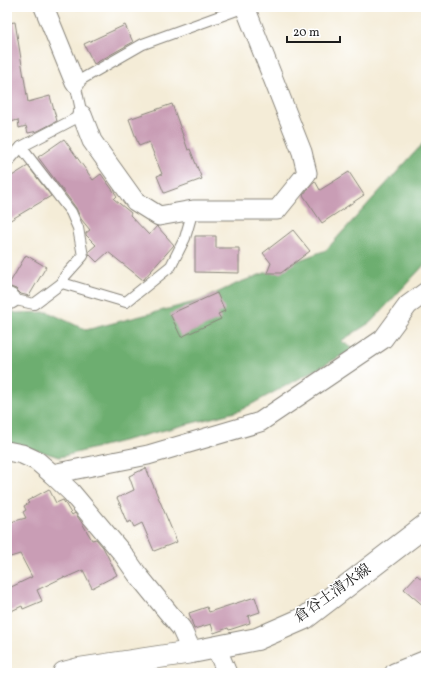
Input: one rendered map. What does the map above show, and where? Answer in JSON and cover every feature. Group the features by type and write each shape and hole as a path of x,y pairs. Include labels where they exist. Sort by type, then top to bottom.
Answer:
{"main road":[{"name":"倉谷土清水線","path":"64,673 80,669 192,652 257,639 305,618 426,525"}],"street":[{"path":"44,7 75,83"},
{"path":"82,115 92,141 135,201 160,216 193,210 277,210 307,173 302,152 245,7"},
{"path":"52,474 148,455 260,422 383,340 408,305 426,292"},
{"path":"7,451 22,454 36,461 71,492 123,554 136,574 181,628 192,652"},
{"path":"216,647 227,673"},
{"path":"394,673 426,660"}],"lane":[{"path":"7,163 21,147 82,115 75,83 143,44 245,7"},
{"path":"9,298 34,304 62,283 65,276 83,256 78,228 71,212 21,147"},
{"path":"62,283 126,302 170,266 185,238 193,210"}],"green space":[{"path":"426,140 426,263 371,322 341,341 354,349 239,411 60,457 7,442 7,309 16,313 48,312 86,330 199,301 238,283 326,250"}],"building":[{"path":"15,22 28,102 50,96 57,121 38,131 28,133 26,126 19,128 18,120 7,123 7,23"},
{"path":"125,25 133,42 94,64 84,44"},
{"path":"172,104 188,150 190,149 202,179 164,193 157,176 162,174 149,142 139,146 129,119"},
{"path":"64,139 93,180 101,174 117,196 114,199 131,213 130,215 149,235 157,226 174,245 143,280 108,252 97,262 89,254 89,251 96,245 86,235 86,233 90,230 81,219 76,208 38,157"},
{"path":"28,166 51,196 7,222 7,179"},
{"path":"349,172 364,195 322,223 303,195 315,181 320,190"},
{"path":"293,230 310,251 281,273 267,273 271,263 263,253"},
{"path":"195,236 216,236 216,248 239,248 239,273 195,272"},
{"path":"26,255 46,267 29,296 21,294 16,289 8,286"},
{"path":"217,293 225,311 218,314 221,319 181,337 170,314"},
{"path":"146,468 177,542 154,551 142,523 134,527 131,521 127,523 117,498 134,490 129,476"},
{"path":"49,489 56,503 63,500 72,515 75,513 92,540 96,539 103,547 117,575 92,588 83,570 37,590 42,601 23,609 22,606 7,613 7,589 32,577 20,554 7,558 7,523 26,518 23,512 26,510 24,506 29,503 27,501"},
{"path":"417,575 426,583 426,608 404,589"},
{"path":"255,597 260,612 248,616 250,623 214,633 211,624 194,629 189,613 207,607 209,612"}]}
